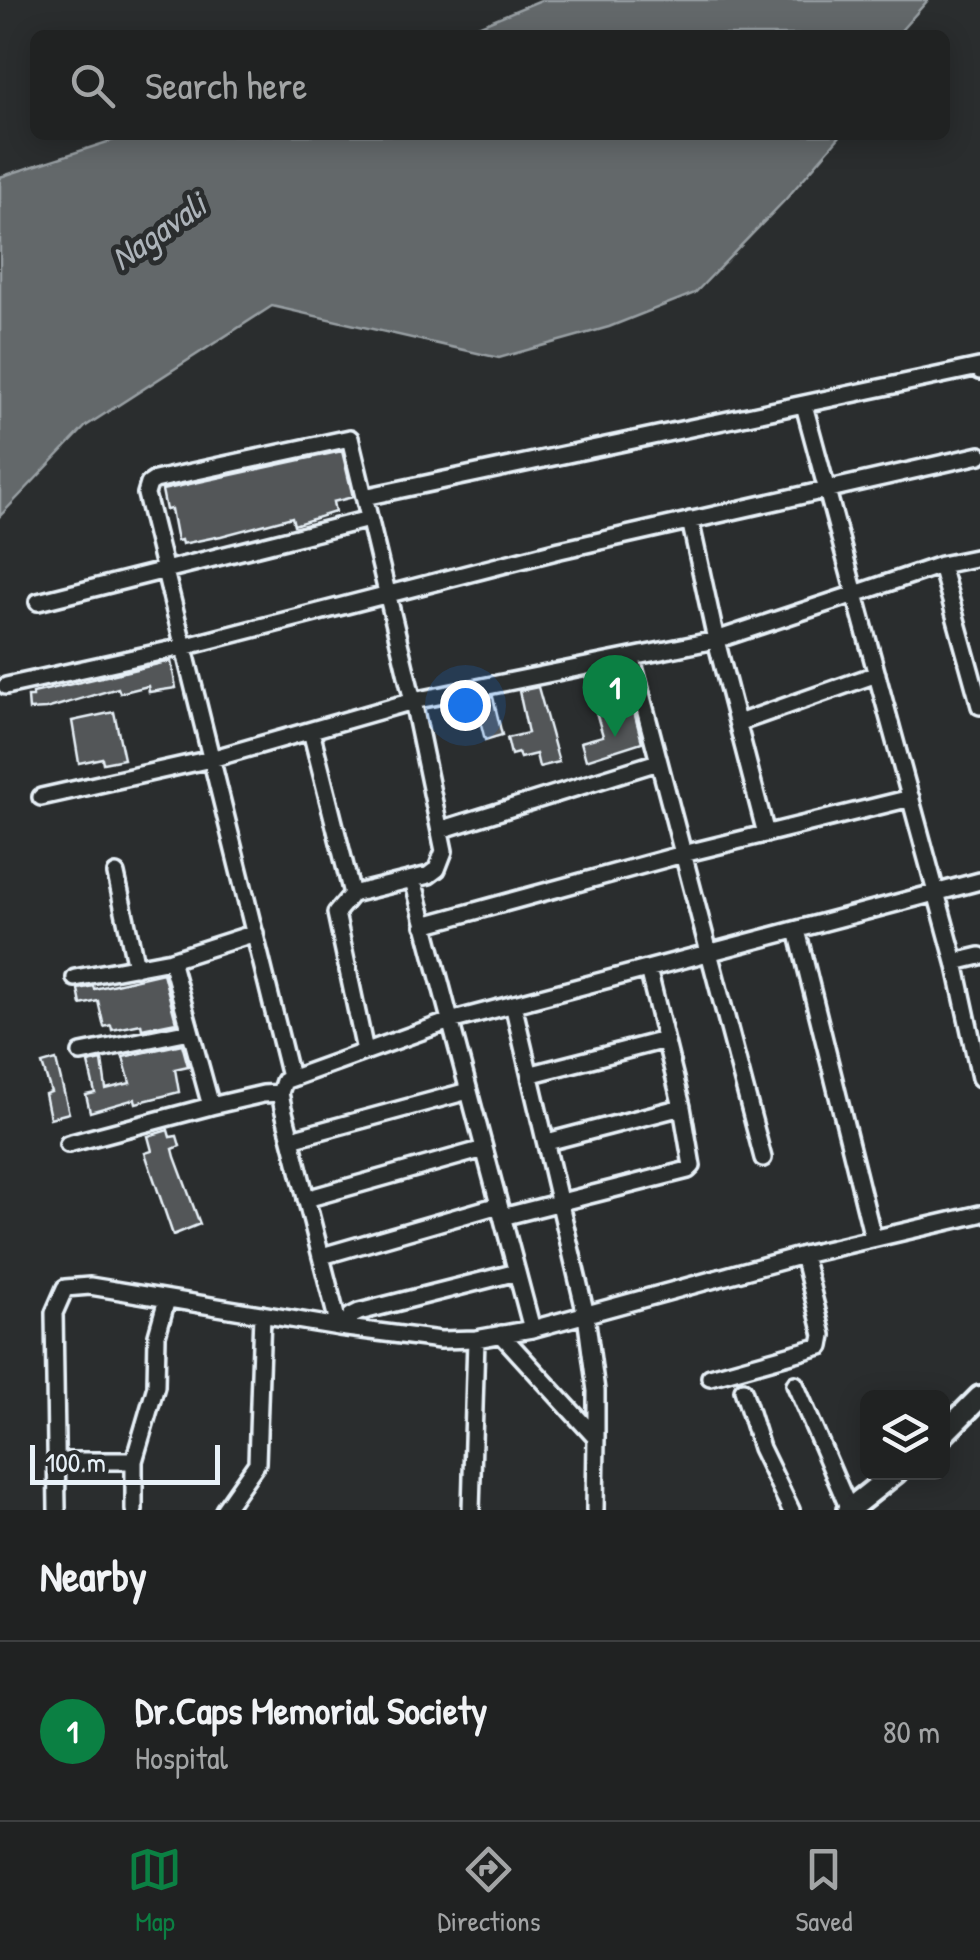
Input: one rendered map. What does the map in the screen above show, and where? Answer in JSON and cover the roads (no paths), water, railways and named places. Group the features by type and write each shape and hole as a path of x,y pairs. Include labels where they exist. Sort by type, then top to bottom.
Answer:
{"main road":[{"path":"950,1428 980,1397"},
{"path":"849,1510 886,1480"}],"street":[{"path":"364,497 980,368"},
{"path":"804,405 974,1026 980,1078"},
{"path":"290,1077 146,494 155,480 350,438 413,701 440,830 442,862 429,875 352,894 340,905 336,922 365,1050"},
{"path":"6,686 183,647 690,520 980,455"},
{"path":"38,602 370,519"},
{"path":"690,520 766,834"},
{"path":"41,797 211,759 413,701 716,640 941,564 980,557"},
{"path":"941,564 980,706"},
{"path":"632,659 763,1158"},
{"path":"738,723 878,674"},
{"path":"310,730 352,894"},
{"path":"440,830 658,762"},
{"path":"424,925 683,854 911,798"},
{"path":"116,874 136,967"},
{"path":"413,880 532,1330"},
{"path":"343,1328 280,1093 290,1077 450,1021 980,882"},
{"path":"797,930 873,1238"},
{"path":"76,978 171,960 255,932"},
{"path":"956,962 980,956"},
{"path":"171,960 211,1106"},
{"path":"322,1256 500,1211 561,1202 688,1170 693,1160 648,969"},
{"path":"514,1004 586,1316 596,1390 595,1510"},
{"path":"82,1053 190,1031"},
{"path":"532,1074 665,1040"},
{"path":"291,1139 468,1091"},
{"path":"68,1144 211,1106 280,1093"},
{"path":"548,1142 682,1107"},
{"path":"306,1198 484,1149"},
{"path":"57,1510 54,1313 65,1288 76,1285 343,1328 440,1340 476,1339 532,1330 803,1255 980,1214"},
{"path":"710,1376 821,1346 823,1335 803,1255"},
{"path":"343,1328 358,1312 516,1272"},
{"path":"134,1510 134,1461 156,1386 158,1335 166,1298"},
{"path":"224,1510 257,1463 262,1314"},
{"path":"501,1334 596,1438"},
{"path":"471,1510 476,1339"},
{"path":"795,1384 849,1510"},
{"path":"743,1390 760,1448 791,1510"},
{"path":"56,1461 134,1461"}],"water":[{"path":"541,0 928,0 901,30 468,30"},
{"name":"Nagavali","path":"114,140 837,140 695,293 609,327 499,358 272,306 86,426 0,516 0,177"}],"place":[{"name":"Dr.Caps Memorial Society","path":"615,737"}]}
